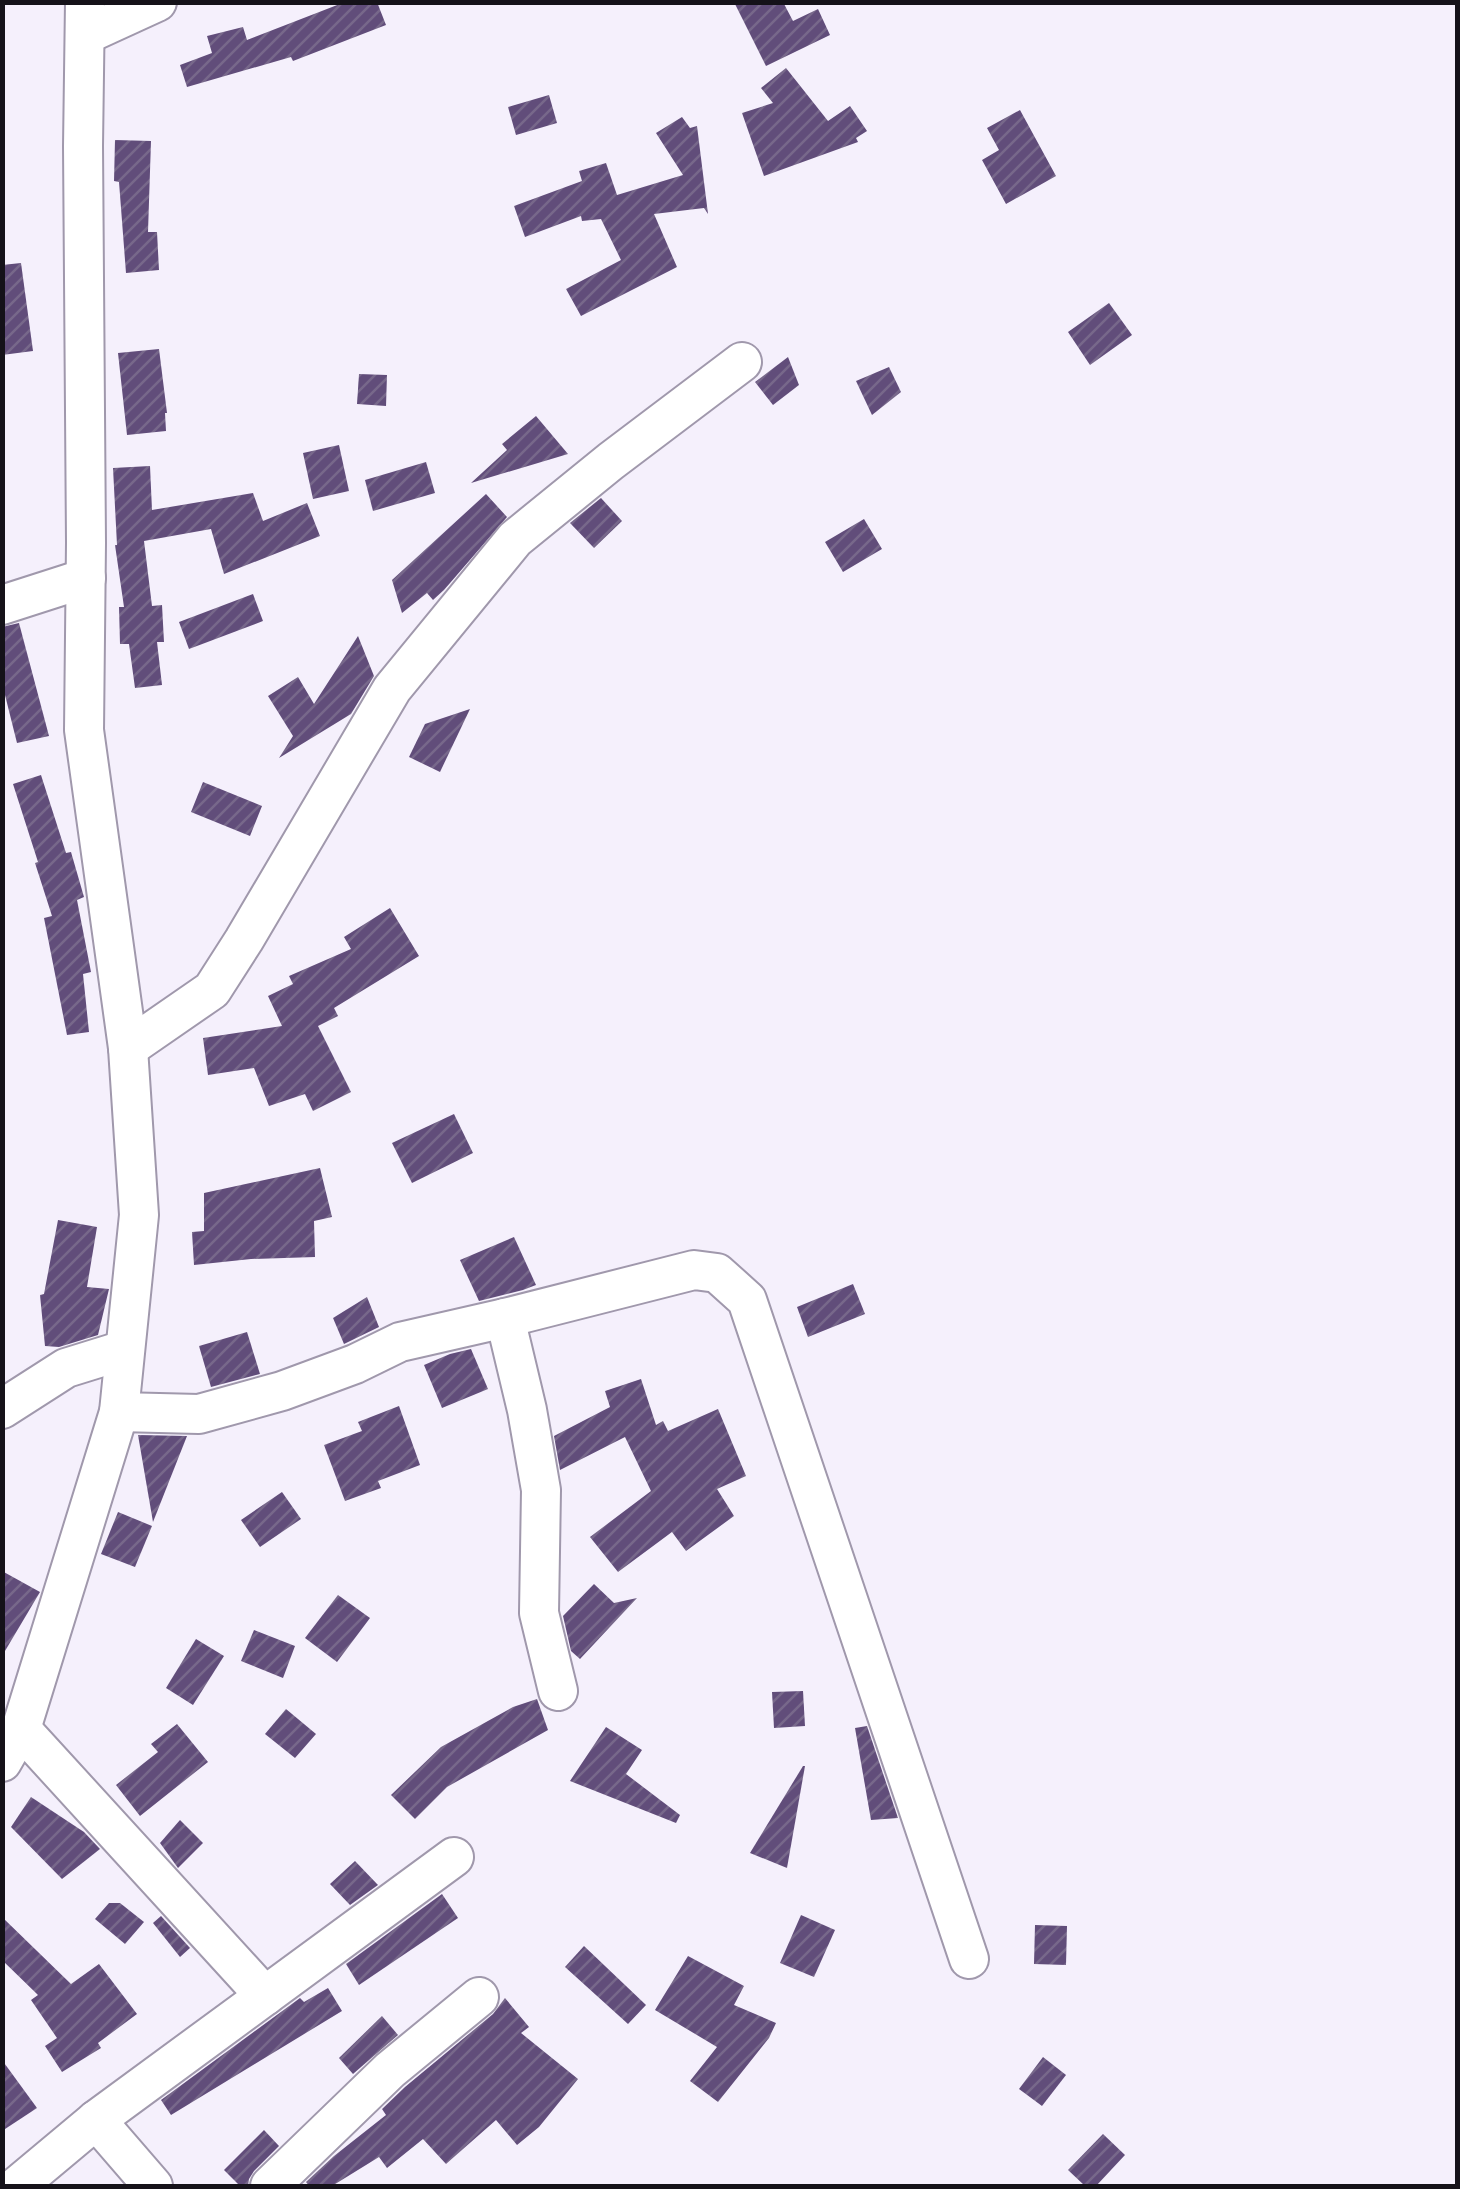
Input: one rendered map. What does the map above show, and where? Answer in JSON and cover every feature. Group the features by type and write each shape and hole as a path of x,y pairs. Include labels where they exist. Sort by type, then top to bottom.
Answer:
{"street":[{"path":"2,1762 21,1729 119,1412 139,1214 128,1048 84,730 83,146 85,19 157,2"},
{"path":"128,1048 212,990 392,688 515,538 742,362"},
{"path":"2,605 86,578"},
{"path":"119,1412 199,1414 282,1391 400,1342 694,1270 717,1273 747,1300 969,1959"},
{"path":"505,1318 541,1490 539,1614 558,1691"},
{"path":"2,1409 66,1368 124,1350"},
{"path":"21,1729 265,1996"},
{"path":"17,2186 96,2120 454,1857"},
{"path":"270,2186 390,2070 478,1998"},
{"path":"96,2120 153,2186"}],"building":[{"path":"345,2 377,2 386,25 293,61 291,57 187,87 180,65 212,53 207,36 243,27 247,40"},
{"path":"734,2 783,2 793,21 818,9 830,35 766,66"},
{"path":"786,68 828,121 850,106 867,131 856,138 858,142 764,176 742,113 773,103 761,88"},
{"path":"549,95 557,123 516,135 508,107"},
{"path":"1020,110 1056,176 1006,204 982,160 999,150 987,128"},
{"path":"682,117 690,128 697,126 708,214 704,208 654,214 677,267 581,316 566,289 621,260 601,219 582,221 581,216 525,237 514,206 582,181 579,171 606,163 617,195 683,175 656,133"},
{"path":"115,140 151,141 148,232 157,232 159,270 126,273 119,182 114,181"},
{"path":"21,263 33,351 2,355 2,265"},
{"path":"1109,303 1132,335 1090,365 1068,332"},
{"path":"159,349 166,431 127,435 118,353"},
{"path":"788,357 799,385 773,405 755,382"},
{"path":"889,367 901,392 872,415 856,381"},
{"path":"359,374 387,375 386,406 357,404"},
{"path":"536,416 568,454 471,483 507,450 502,444"},
{"path":"339,445 349,491 313,499 303,453"},
{"path":"426,462 435,493 373,511 365,480"},
{"path":"150,466 152,510 253,493 263,521 307,503 320,536 224,574 211,529 144,541 152,606 162,605 164,642 157,642 162,685 135,688 129,644 120,644 119,607 124,607 115,545 113,468"},
{"path":"486,494 507,517 444,590 433,600 427,593 402,613 392,580"},
{"path":"601,498 622,521 594,548 570,523"},
{"path":"864,519 882,549 843,572 825,542"},
{"path":"253,594 263,621 189,649 179,622"},
{"path":"19,623 49,736 17,743 2,683 2,627"},
{"path":"358,636 374,676 351,714 279,758 293,736 268,696 298,677 314,704"},
{"path":"470,709 440,772 409,757 425,724"},
{"path":"41,775 84,897 77,900 91,972 83,974 89,1032 67,1035 44,918 52,916 13,784"},
{"path":"203,782 262,806 250,836 191,812"},
{"path":"390,908 419,956 334,1008 338,1016 318,1026 351,1092 313,1111 305,1094 269,1106 254,1068 208,1075 203,1038 282,1026 268,996 293,984 289,976 351,949 344,937"},
{"path":"454,1114 473,1153 412,1183 392,1143"},
{"path":"320,1168 332,1217 314,1221 315,1257 194,1265 192,1232 204,1231 204,1193"},
{"path":"58,1220 97,1227 87,1287 109,1289 98,1335 59,1347 45,1346 40,1295 44,1294"},
{"path":"514,1237 536,1285 479,1301 460,1260"},
{"path":"853,1284 865,1314 808,1337 797,1307"},
{"path":"367,1297 379,1327 344,1344 333,1318"},
{"path":"247,1332 260,1374 211,1387 199,1346"},
{"path":"471,1349 488,1389 442,1408 424,1365"},
{"path":"641,1379 656,1425 663,1421 668,1431 718,1409 746,1476 717,1489 734,1516 686,1551 672,1532 618,1572 590,1537 651,1491 625,1437 560,1470 554,1436 610,1407 605,1391"},
{"path":"399,1406 420,1465 378,1481 381,1488 345,1501 324,1445 362,1431 358,1422"},
{"path":"138,1435 187,1436 153,1522"},
{"path":"282,1492 301,1519 260,1547 241,1520"},
{"path":"118,1512 152,1526 135,1567 101,1554"},
{"path":"2,1571 40,1592 2,1656"},
{"path":"594,1584 614,1603 637,1598 580,1659 571,1651 563,1616"},
{"path":"338,1595 370,1618 337,1662 305,1638"},
{"path":"254,1630 295,1646 283,1678 241,1661"},
{"path":"196,1639 224,1656 193,1705 166,1688"},
{"path":"803,1691 805,1726 774,1728 772,1692"},
{"path":"537,1699 548,1730 447,1787 415,1819 391,1795 441,1747 513,1707"},
{"path":"286,1709 316,1734 295,1758 265,1734"},
{"path":"177,1724 208,1762 140,1816 116,1785 158,1752 151,1744"},
{"path":"867,1726 898,1818 871,1820 855,1728"},
{"path":"606,1727 642,1750 626,1774 680,1815 676,1823 570,1781"},
{"path":"805,1766 787,1868 750,1853"},
{"path":"31,1797 84,1832 100,1849 62,1879 11,1827"},
{"path":"180,1820 203,1843 178,1868 160,1843"},
{"path":"355,1861 378,1885 350,1905 330,1884"},
{"path":"442,1894 458,1918 359,1985 346,1964"},
{"path":"109,1903 120,1903 144,1922 125,1944 95,1919"},
{"path":"801,1915 835,1930 814,1977 780,1963"},
{"path":"161,1916 190,1948 180,1957 153,1923"},
{"path":"2,1917 71,1984 99,1964 137,2014 98,2043 101,2048 62,2072 45,2046 57,2038 31,2000 38,1995 2,1960"},
{"path":"1035,1925 1067,1926 1066,1965 1034,1964"},
{"path":"584,1946 646,2005 628,2024 565,1967"},
{"path":"688,1956 744,1986 734,2005 776,2023 769,2038 718,2102 690,2081 717,2047 655,2010"},
{"path":"328,1988 342,2011 171,2115 161,2100 300,1998 304,2002"},
{"path":"505,1998 529,2027 521,2033 578,2079 539,2127 517,2145 496,2120 446,2164 423,2139 387,2168 379,2157 332,2186 309,2186 306,2182 334,2156 386,2115 382,2109 493,2014"},
{"path":"382,2016 398,2035 353,2074 339,2058"},
{"path":"1043,2057 1066,2075 1042,2106 1019,2089"},
{"path":"2,2060 37,2108 2,2131"},
{"path":"264,2130 279,2146 254,2171 248,2186 240,2186 224,2170"},
{"path":"1103,2134 1125,2155 1096,2186 1085,2186 1068,2170"}]}
